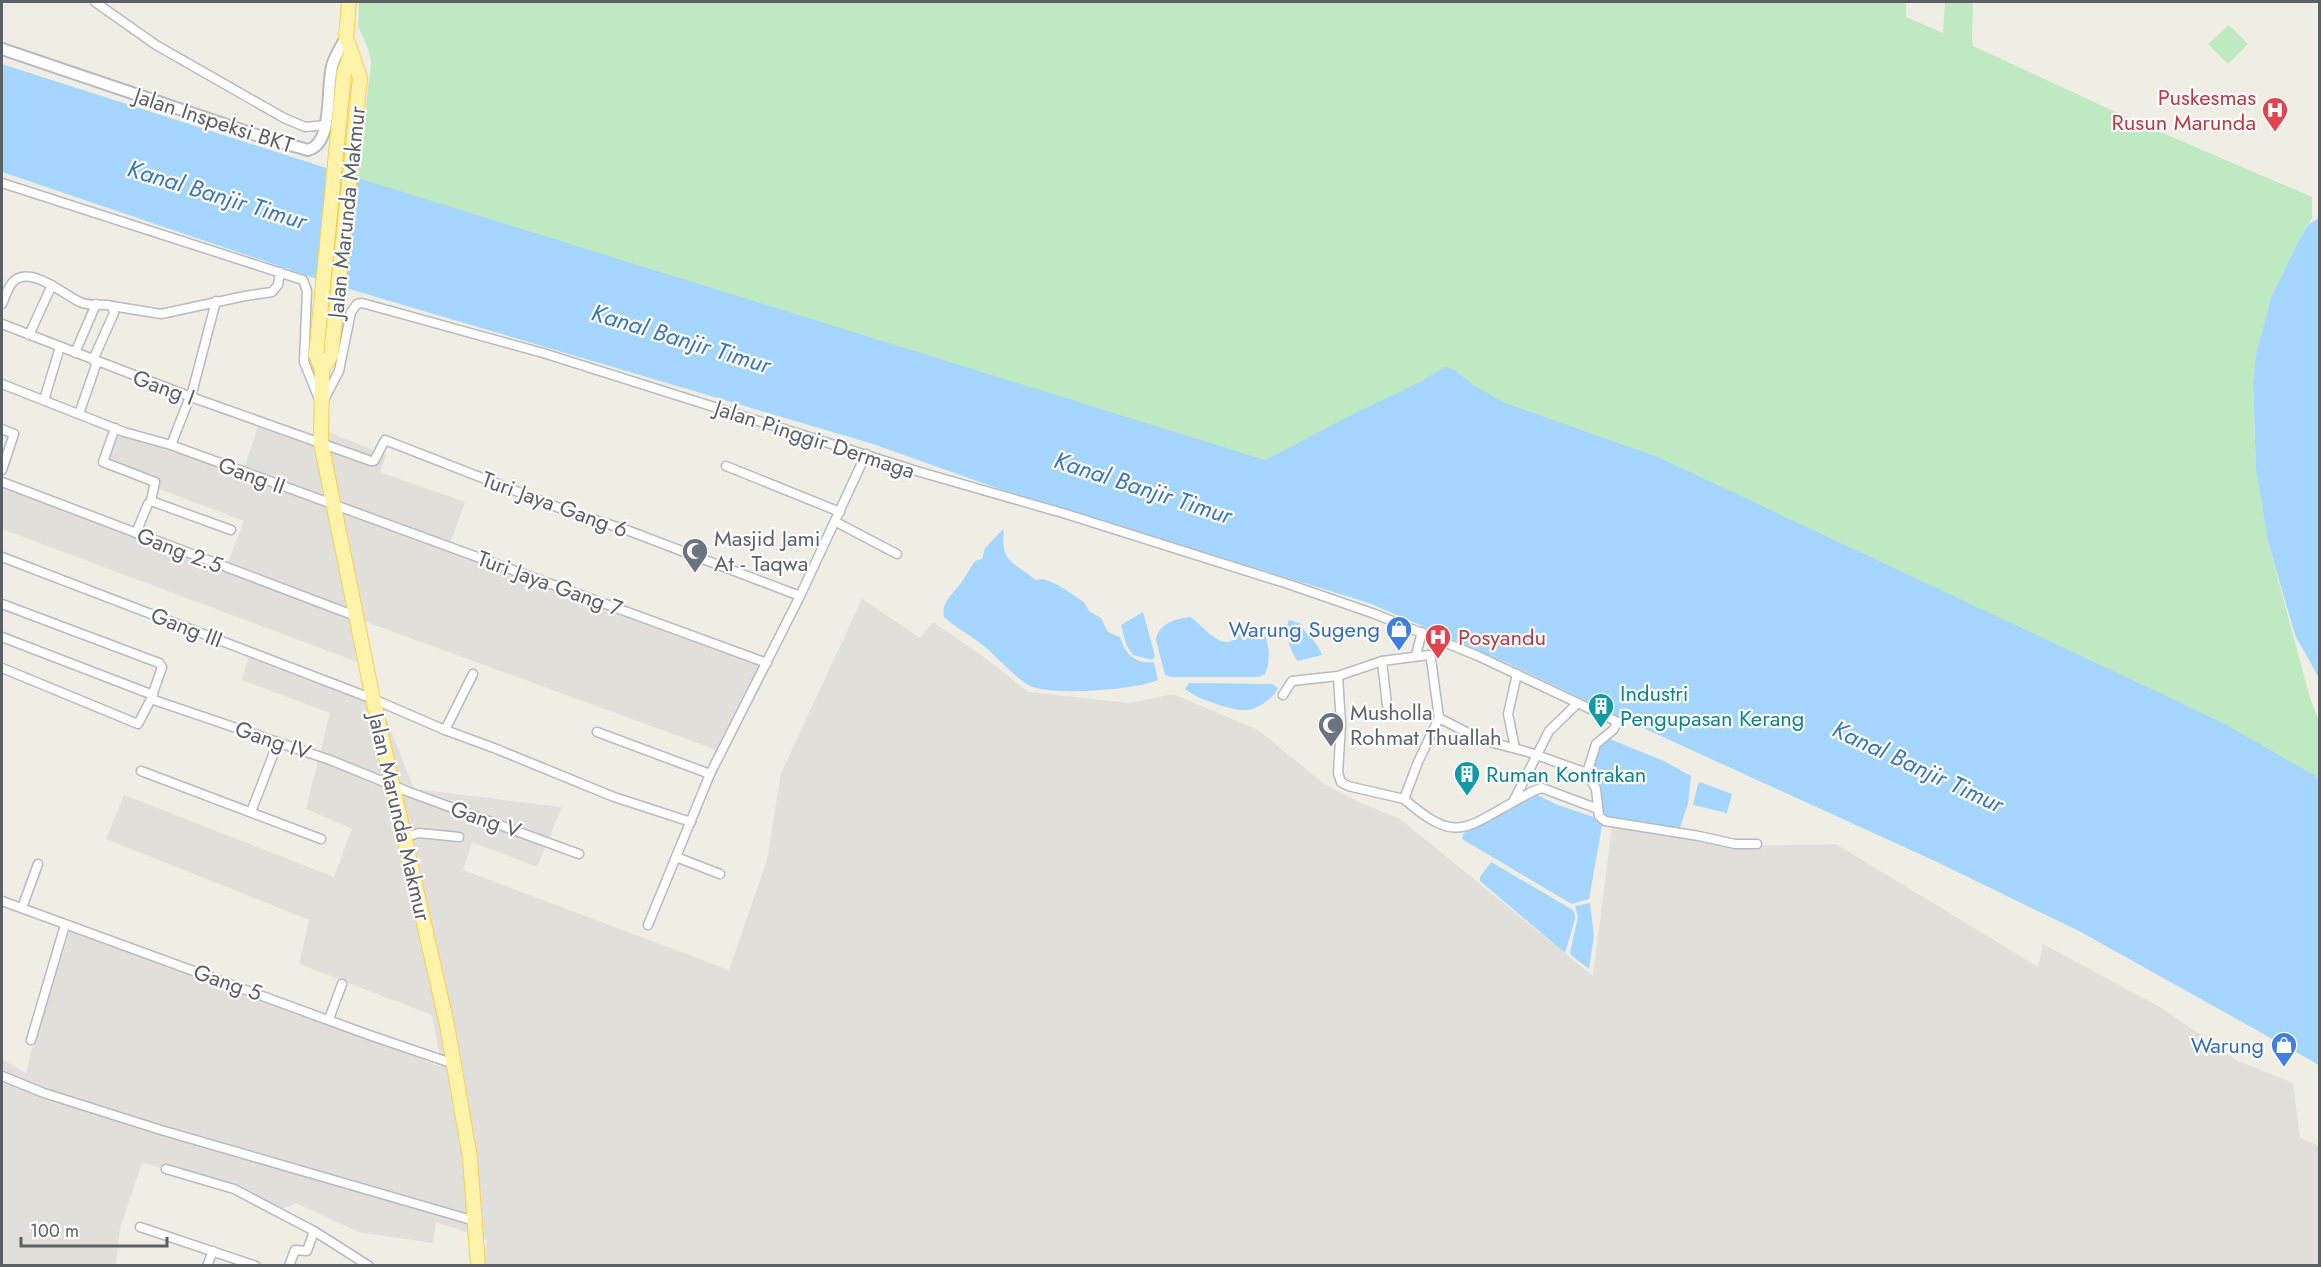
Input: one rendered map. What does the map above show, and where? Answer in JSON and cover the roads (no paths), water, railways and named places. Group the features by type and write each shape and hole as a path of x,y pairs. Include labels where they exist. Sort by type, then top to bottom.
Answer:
{"main road":[{"name":"Jalan Marunda Makmur","path":"322,370 331,355 360,78 346,37 349,2"},
{"name":"Jalan Marunda Makmur","path":"351,54 344,73 316,355 322,370 321,443 373,699 422,906 454,1064 470,1158 478,1266"}],"street":[{"path":"95,2 156,45 284,118 305,128 325,125"},
{"name":"Jalan Inspeksi BKT","path":"2,49 262,137 308,150 320,144 323,138 333,63 346,37"},
{"path":"2,183 303,280 305,285 304,362 321,405"},
{"path":"2,304 4,294 11,284 28,276 52,285 80,302 161,314 216,301 272,292 276,289 280,272"},
{"path":"29,335 52,285"},
{"path":"171,445 191,397 216,301"},
{"name":"Jalan Pinggir Dermaga","path":"321,405 339,371 351,312 357,304 366,303 543,353 920,472 1115,529 1375,614 1422,632 1618,722 1613,730 1596,744 1587,773"},
{"path":"75,353 96,304"},
{"path":"79,414 95,361 114,313 112,306"},
{"name":"Gang I","path":"2,324 191,397 321,443"},
{"path":"44,400 60,347"},
{"name":"Gang II","path":"2,384 115,428 171,445 333,505"},
{"path":"115,428 103,462 155,482 151,501 136,533"},
{"path":"2,429 14,434 2,470"},
{"name":"Turi Jaya Gang 6","path":"321,443 372,462 385,440 575,514 624,529 800,596"},
{"path":"648,925 710,774 800,596 866,454"},
{"path":"726,466 840,512"},
{"name":"Gang 2.5","path":"2,483 358,617"},
{"path":"151,501 231,530"},
{"name":"Turi Jaya Gang 7","path":"333,505 767,663"},
{"path":"836,522 897,554"},
{"name":"Gang III","path":"2,557 373,699 614,797 691,822"},
{"path":"2,604 159,663 162,667 152,697 138,724 2,668"},
{"path":"1416,655 1422,632"},
{"name":"Gang IV","path":"2,637 152,697 330,760 393,786"},
{"path":"1283,695 1292,681 1338,676 1382,662 1427,654 1431,659 1439,718 1418,762 1404,799"},
{"path":"1382,662 1387,705"},
{"path":"445,730 473,674"},
{"path":"1515,748 1508,714 1517,674"},
{"path":"1338,676 1341,724 1338,773 1341,782 1358,789 1404,799 1430,819 1456,829 1481,822 1542,788 1598,809"},
{"path":"1513,803 1551,728 1578,703"},
{"path":"1439,718 1482,740 1515,748 1587,773 1596,789 1599,816 1605,821 1735,844 1757,844"},
{"path":"597,732 710,774"},
{"path":"251,812 278,742"},
{"path":"141,771 321,839"},
{"name":"Gang V","path":"393,786 579,854"},
{"path":"405,837 419,833 459,837"},
{"path":"676,856 720,874"},
{"path":"22,908 38,864"},
{"name":"Gang 5","path":"2,901 454,1064"},
{"path":"31,1040 65,925"},
{"path":"329,1019 342,984"},
{"path":"2,1076 44,1093 161,1130 475,1221"},
{"path":"166,1169 234,1189 314,1231 369,1266"},
{"path":"140,1227 256,1266"},
{"path":"289,1266 295,1250 307,1251 314,1231"},
{"path":"207,1266 213,1251"}],"water":[{"name":"Kanal Banjir Timur","path":"2,64 342,173 1265,460 1420,382 1445,367 1455,370 1475,386 1505,403 1658,457 2227,725 2319,778 2319,1065 2079,931 1937,862 1641,727 1505,662 1369,603 1005,491 873,444 329,283 2,172"},
{"path":"2319,218 2319,678 2295,635 2268,542 2256,470 2253,384 2256,354 2271,297 2300,238 2309,224"},
{"path":"1003,529 1005,554 1012,562 1035,580 1044,579 1058,585 1084,602 1089,611 1101,618 1108,632 1120,637 1132,657 1141,661 1154,662 1158,680 1132,687 1074,691 1056,691 1030,686 985,647 944,617 944,607 948,598 975,561 982,559 985,548"},
{"path":"1143,612 1155,656 1152,660 1133,655 1126,644 1121,625"},
{"path":"1190,617 1216,638 1228,642 1251,624 1261,626 1269,650 1265,674 1259,677 1171,677 1165,675 1156,640 1158,634 1168,623"},
{"path":"1289,620 1300,623 1322,655 1298,661 1289,641 1287,630"},
{"path":"1189,683 1272,684 1278,688 1270,699 1261,705 1242,710 1215,704 1197,696 1185,689"},
{"path":"1610,739 1664,761 1691,776 1688,804 1679,830 1605,820 1590,774 1597,745"},
{"path":"1700,782 1732,794 1727,813 1693,805"},
{"path":"1535,794 1558,805 1603,820 1589,899 1572,904 1462,839 1466,831 1491,821"},
{"path":"1491,862 1573,910 1575,919 1565,953 1480,881 1480,877"},
{"path":"1590,903 1594,936 1589,969 1570,952 1578,917 1575,906"}],"place":[{"name":"Puskesmas Rusun Marunda","path":"2275,133"},
{"name":"Masjid Jami At - Taqwa","path":"695,574"},
{"name":"Warung Sugeng","path":"1399,652"},
{"name":"Posyandu","path":"1438,660"},
{"name":"Industri Pengupasan Kerang","path":"1601,729"},
{"name":"Musholla Rohmat Thuallah","path":"1331,748"},
{"name":"Ruman Kontrakan","path":"1467,797"},
{"name":"Warung","path":"2284,1068"}]}
